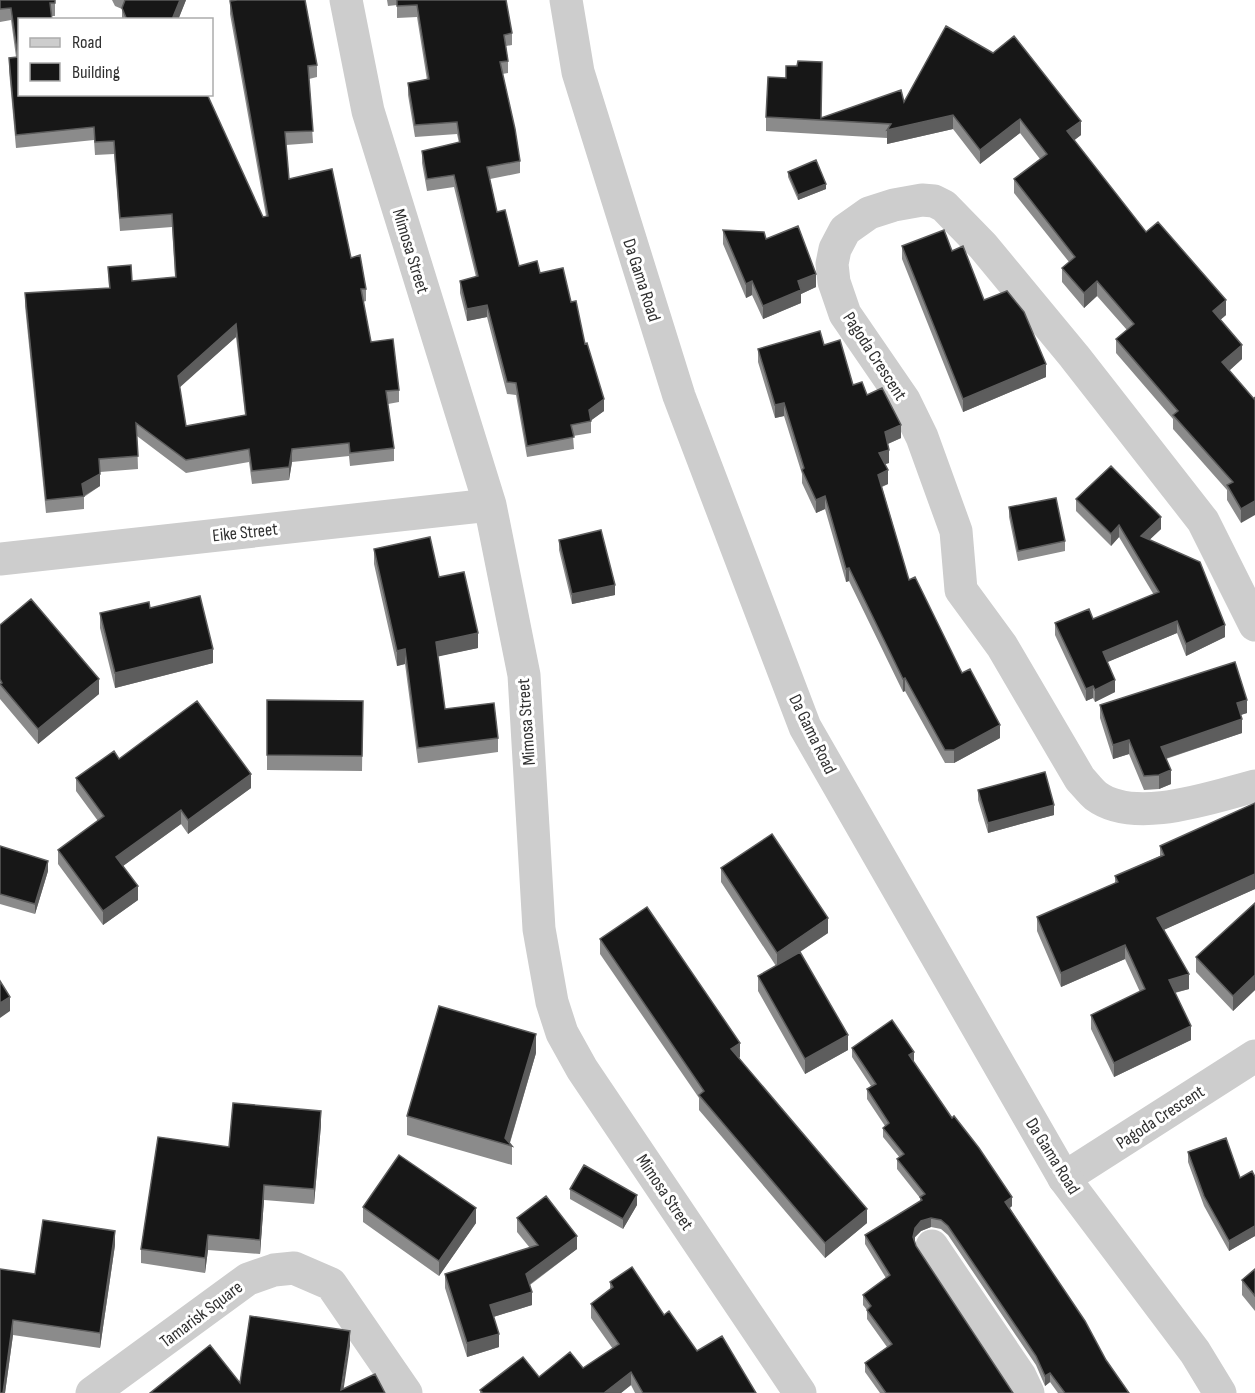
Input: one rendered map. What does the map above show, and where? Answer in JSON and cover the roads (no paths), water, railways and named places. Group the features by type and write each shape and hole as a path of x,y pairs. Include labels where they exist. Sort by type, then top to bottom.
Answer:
{"street":[{"name":"Mimosa Street","path":"346,0 368,111 489,505 524,675 539,929 552,1002 562,1033 582,1069 800,1393"},
{"name":"Da Gama Road","path":"566,0 578,72 680,396 806,727 1064,1178 1195,1352 1220,1393"},
{"name":"Pagoda Crescent","path":"1255,625 1203,521 1074,356 983,246 944,206 934,201 922,200 894,205 869,213 845,230 835,249 832,264 834,282 845,314 904,400 922,437 956,531 961,590 1002,646 1080,778 1096,796 1118,806 1147,809 1191,803 1255,786"},
{"name":"Eike Street","path":"0,559 489,505"},
{"name":"Pagoda Crescent","path":"1064,1178 1255,1056"},
{"path":"932,1246 1020,1376 1028,1393"},
{"name":"Tamarisk Square","path":"92,1393 248,1278 274,1270 294,1268 331,1284 406,1393"}]}
